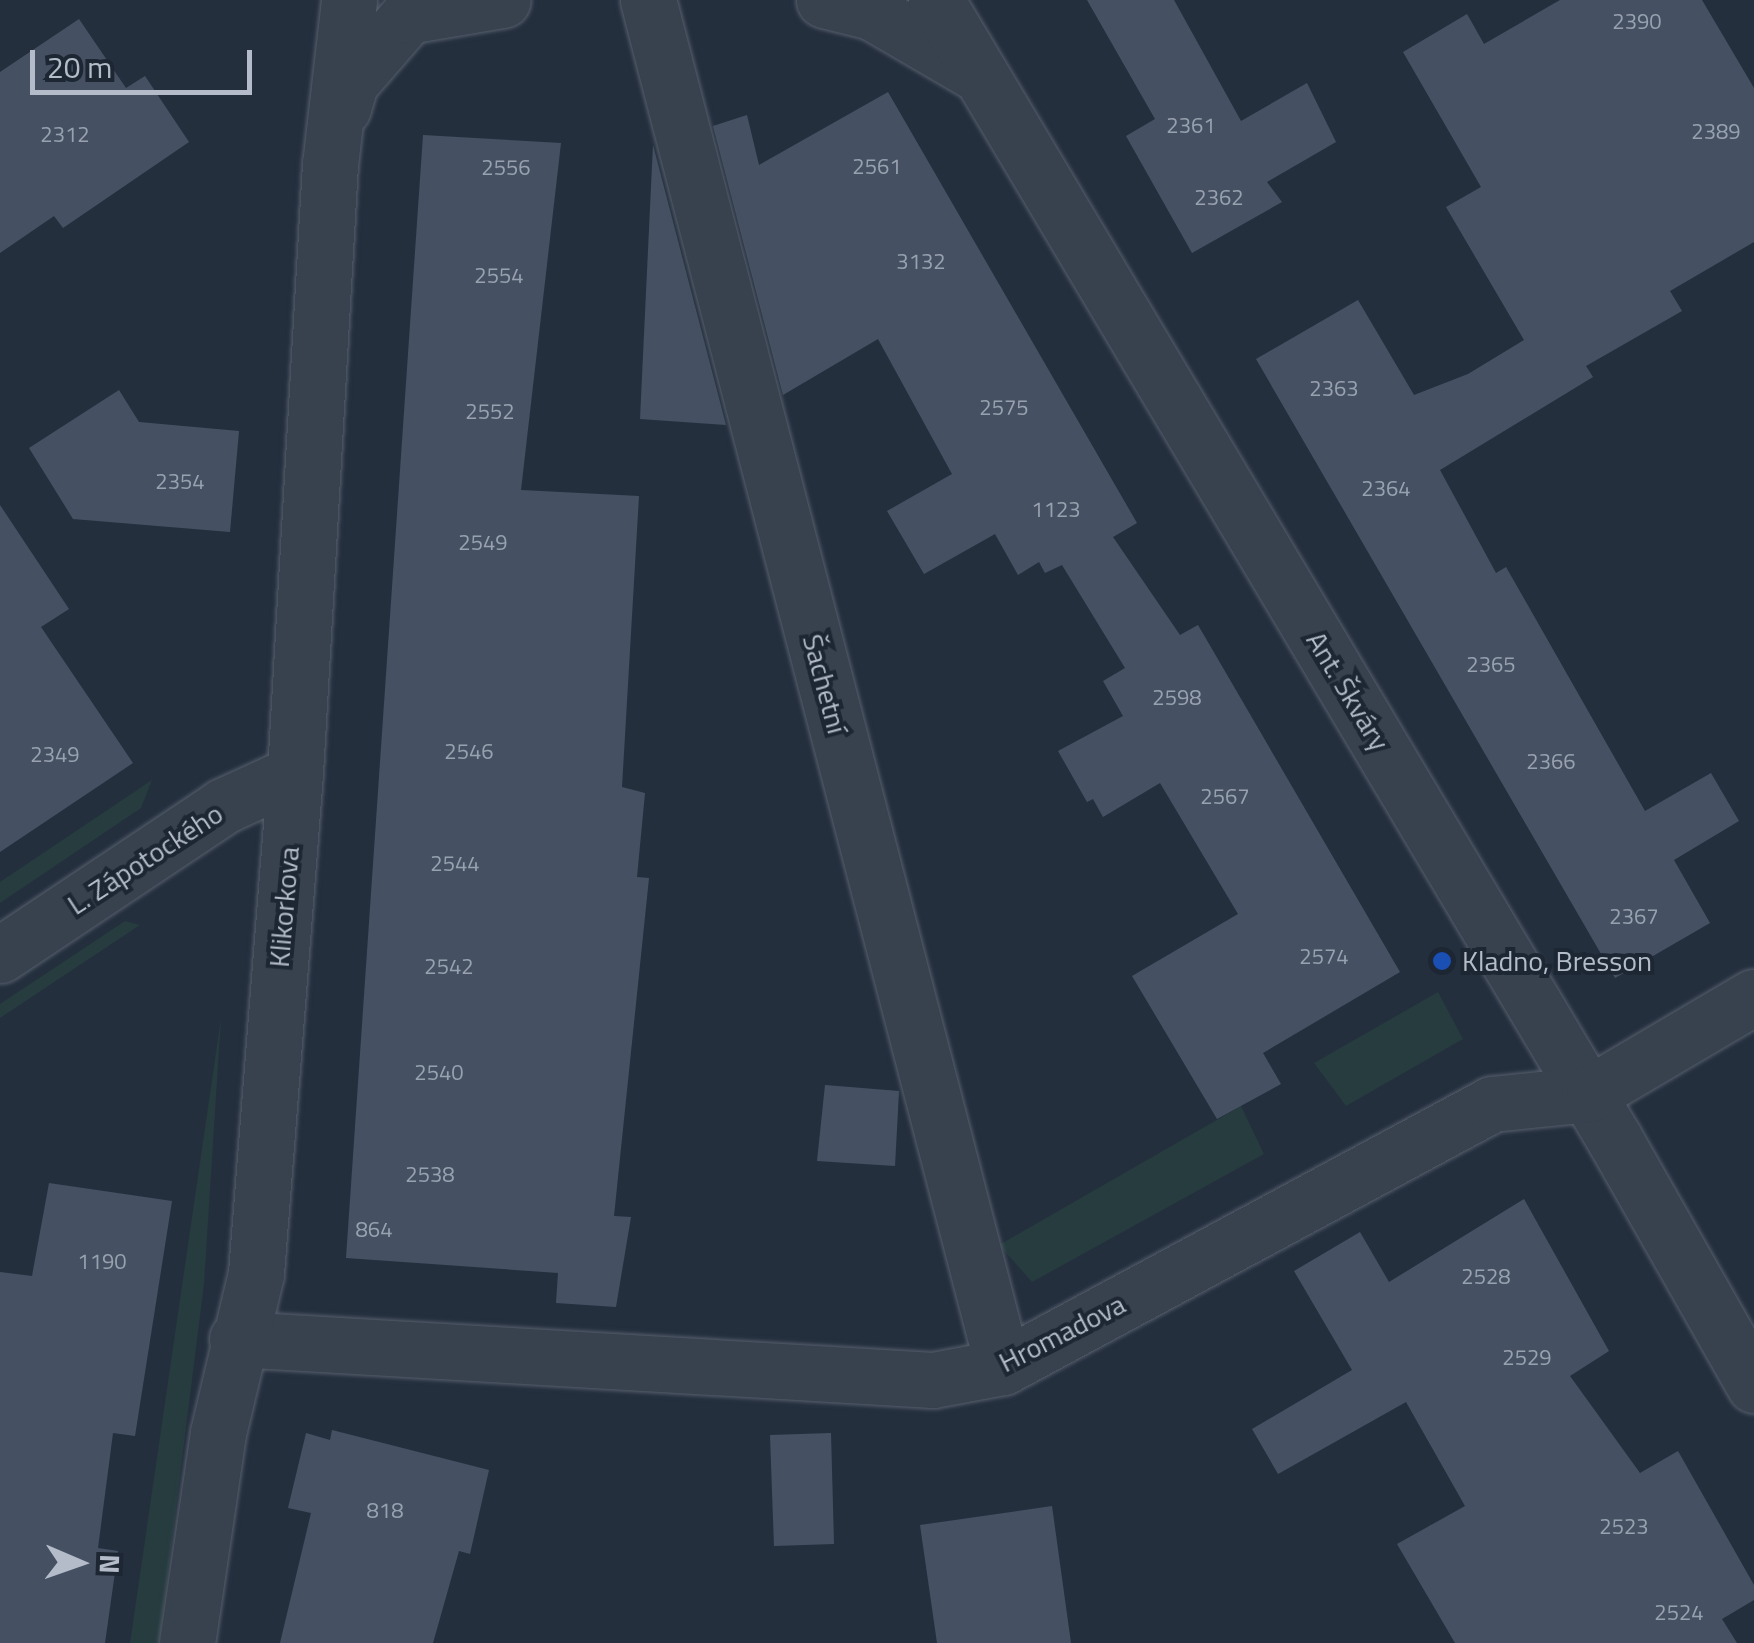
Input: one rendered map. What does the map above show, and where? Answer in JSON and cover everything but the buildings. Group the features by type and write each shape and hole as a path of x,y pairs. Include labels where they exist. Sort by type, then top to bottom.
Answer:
{"street":[{"path":"330,165 350,0"},
{"path":"330,165 350,83 403,8 503,0"},
{"name":"Šachetní","path":"648,0 1002,1367"},
{"path":"824,0 872,12 980,75"},
{"name":"Ant. Škváry","path":"936,0 1588,1094 1754,1385"},
{"name":"Klikorkova","path":"187,1643 236,1339 256,1273 295,773 330,165"},
{"name":"L. Zápotockého","path":"0,955 223,806 295,773"},
{"name":"Hromadova","path":"236,1339 933,1380 1002,1367 1492,1104 1588,1094 1754,996"}],"green space":[{"path":"152,780 141,808 0,903 0,882"},
{"path":"125,921 140,925 0,1018 0,1004"},
{"path":"1438,992 1463,1039 1346,1106 1314,1063"},
{"path":"221,1018 204,1284 159,1643 130,1643"},
{"path":"1241,1106 1264,1154 1032,1282 999,1245"}],"place":[{"name":"Kladno, Bresson","path":"1442,961"}]}
